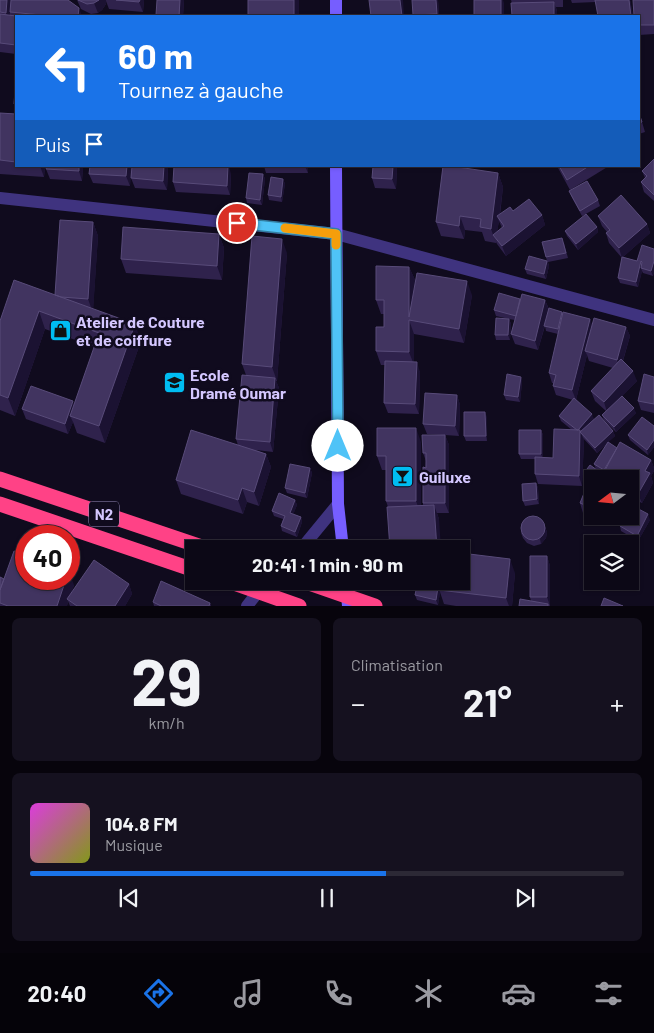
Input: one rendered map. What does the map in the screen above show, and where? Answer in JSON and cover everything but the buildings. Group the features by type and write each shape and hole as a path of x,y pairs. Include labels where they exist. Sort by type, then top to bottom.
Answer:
{"highway":[{"name":"N2","path":"0,479 185,541"},
{"name":"N2","path":"0,504 185,567"},
{"path":"253,590 299,606"},
{"path":"323,590 348,601 375,606"}],"street":[{"path":"336,0 336,15"},
{"path":"336,167 338,504 342,540"},
{"path":"0,198 336,234 654,320"},
{"path":"308,540 338,504"},
{"path":"247,606 258,592"}],"slow traffic":[{"path":"285,228 336,234 336,245"}],"place":[{"name":"Atelier de Couture et de coiffure","path":"60,330"},
{"name":"Ecole Dramé Oumar","path":"174,383"},
{"name":"Guiluxe","path":"403,476"}],"route":[{"path":"237,223 336,234 338,446"}]}
